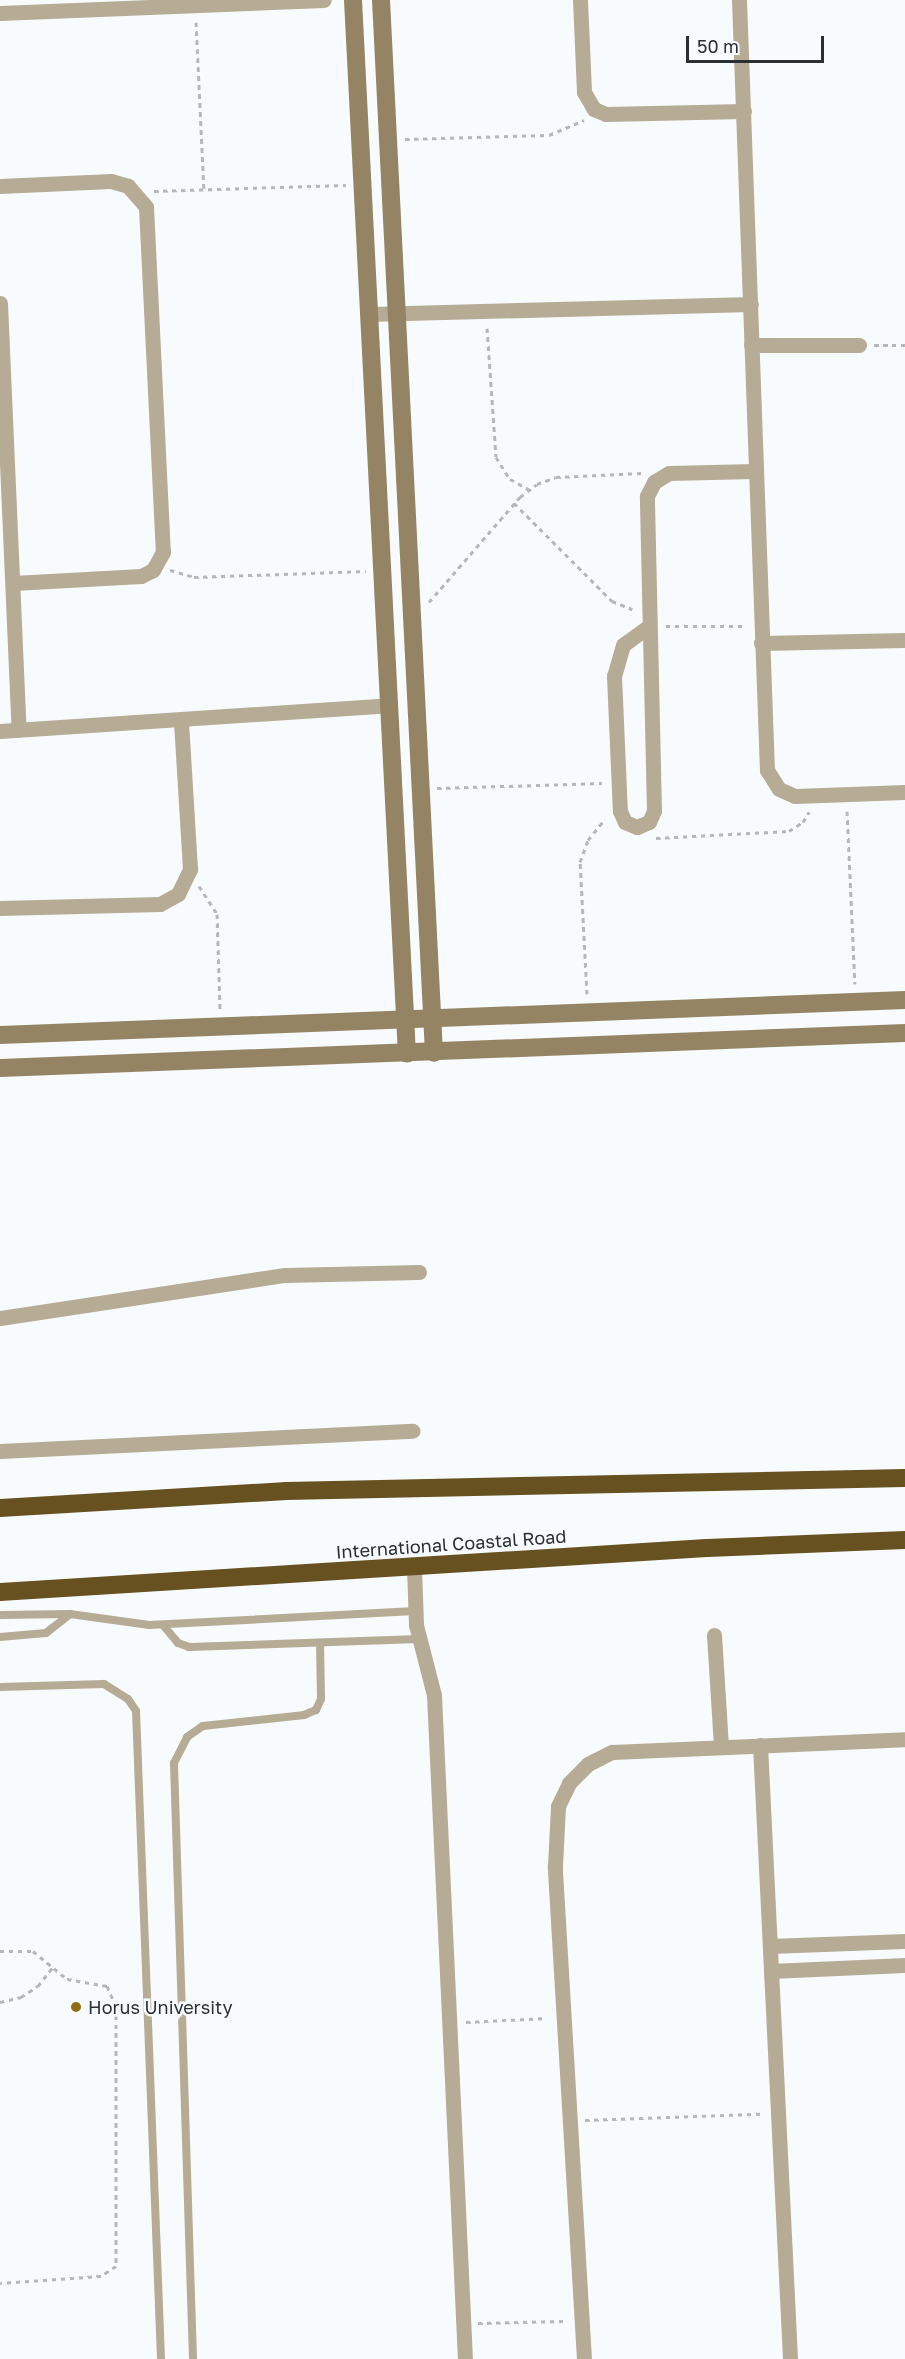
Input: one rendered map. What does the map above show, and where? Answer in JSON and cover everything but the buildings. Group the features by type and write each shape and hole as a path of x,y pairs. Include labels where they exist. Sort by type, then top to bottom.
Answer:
{"highway":[{"path":"0,1508 286,1491 905,1478"},
{"name":"International Coastal Road","path":"0,1592 707,1548 905,1540"}],"street":[{"path":"0,13 172,3 195,5 324,0"},
{"path":"353,0 407,1054"},
{"path":"381,0 434,1053"},
{"path":"580,0 584,92 594,109 606,114 744,111"},
{"path":"739,0 751,304 754,471 767,770 779,789 795,796 905,792"},
{"path":"0,186 111,181 135,192 148,216 161,559 153,570 141,576 13,583"},
{"path":"0,303 19,730"},
{"path":"369,314 751,304"},
{"path":"752,345 860,345"},
{"path":"649,626 630,637 615,665 620,811 625,822 637,827 649,822 654,811 649,607 645,503 654,482 677,471 754,471"},
{"path":"761,643 905,640"},
{"path":"0,731 389,705"},
{"path":"0,908 160,904 177,894 188,878 181,720"},
{"path":"0,1035 905,1000"},
{"path":"0,1068 905,1033"},
{"path":"0,1318 285,1275 419,1272"},
{"path":"0,1451 413,1431"},
{"path":"414,1567 415,1611 419,1639 434,1695 465,2359"},
{"path":"714,1635 721,1747"},
{"path":"584,2359 563,2017 555,1833 558,1806 569,1783 588,1764 612,1752 905,1739"},
{"path":"760,1745 790,2359"},
{"path":"770,1946 905,1941"},
{"path":"771,1971 905,1965"}],"lane":[{"path":"0,1615 70,1614 163,1625 415,1611"},
{"path":"0,1637 46,1633 70,1614"},
{"path":"163,1625 178,1643 189,1647 419,1639"},
{"path":"193,2359 174,1763 187,1737 203,1726 304,1715 316,1710 321,1699 320,1642"},
{"path":"0,1687 104,1684 128,1699 136,1711 161,2359"}],"path":[{"path":"195,5 204,190"},
{"path":"388,139 549,135 579,124 594,109"},
{"path":"135,192 363,185"},
{"path":"485,311 496,457 510,479 528,489"},
{"path":"860,345 905,345"},
{"path":"412,621 528,489 556,477 644,473"},
{"path":"514,503 612,601 634,609 649,607"},
{"path":"161,559 171,570 186,577 382,570"},
{"path":"649,626 761,626"},
{"path":"421,788 619,782"},
{"path":"846,794 856,1002"},
{"path":"637,827 655,838 789,831 808,814 811,795"},
{"path":"588,1013 580,862 595,830 620,811"},
{"path":"188,878 208,896 217,914 220,1026"},
{"path":"0,1951 33,1952 67,1979 107,1986 116,2006 117,2266 101,2276 0,2283"},
{"path":"0,2001 21,1997 38,1986 53,1967"},
{"path":"450,2023 563,2017"},
{"path":"570,2120 778,2113"},
{"path":"464,2324 582,2320"}],"place":[{"name":"Horus University","path":"76,2007"}]}
